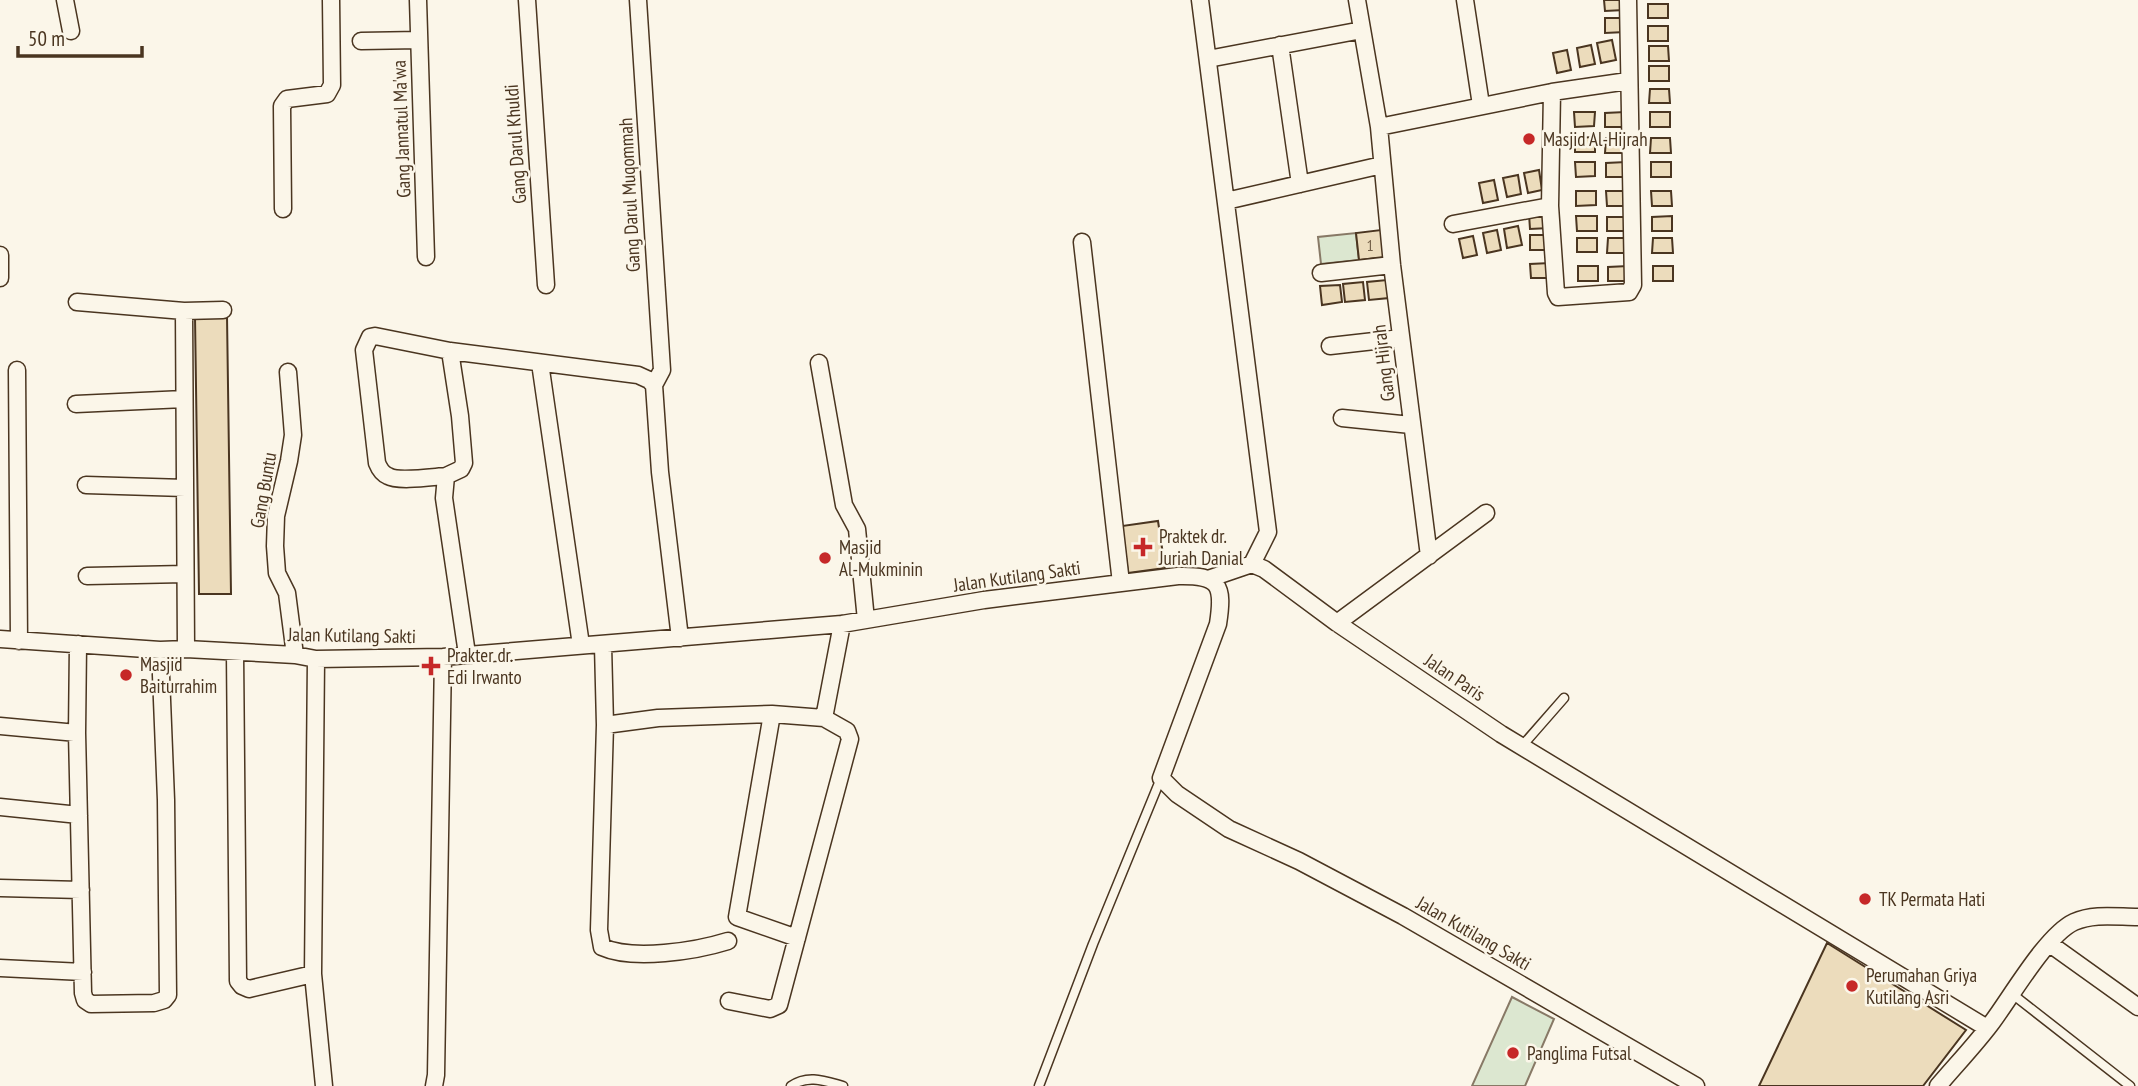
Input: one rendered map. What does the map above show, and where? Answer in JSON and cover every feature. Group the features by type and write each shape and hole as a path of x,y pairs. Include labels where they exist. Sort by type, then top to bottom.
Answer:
{"street":[{"path":"65,0 71,31"},
{"path":"283,209 282,106 287,99 327,94 332,85 331,0"},
{"name":"Gang Jannatul Ma'wa","path":"418,0 426,257"},
{"name":"Gang Darul Khuldi","path":"527,0 546,285"},
{"name":"Gang Darul Muqommah","path":"638,0 662,370 654,385 660,472 680,638"},
{"path":"1161,778 1218,624 1222,600 1219,588 1211,578 1252,564 1268,532 1200,0"},
{"name":"Gang Hijrah","path":"1357,0 1380,127 1392,265 1429,556"},
{"path":"1465,0 1481,105"},
{"path":"1552,92 1550,206 1557,296 1631,290 1628,0"},
{"path":"1208,59 1362,30"},
{"path":"361,41 419,40"},
{"path":"1280,45 1300,184"},
{"path":"1380,127 1481,105 1628,81"},
{"path":"1226,201 1382,165"},
{"path":"1453,224 1550,206"},
{"path":"1082,242 1121,583"},
{"path":"0,255 0,278"},
{"path":"1321,273 1392,265"},
{"path":"77,302 184,311 223,310"},
{"path":"184,311 186,649"},
{"path":"450,351 460,416 464,463 461,469 446,476 387,476 377,463 364,350 370,337 450,351 638,375 654,385"},
{"path":"1330,345 1401,338"},
{"path":"540,363 580,645"},
{"path":"819,363 844,505 857,529 866,620"},
{"path":"17,370 19,642"},
{"name":"Gang Buntu","path":"288,372 293,435 276,516 275,546 277,573 287,593 295,655"},
{"path":"76,404 184,399"},
{"path":"1342,418 1411,425"},
{"path":"446,476 444,498 467,654"},
{"path":"86,485 185,488"},
{"path":"1337,623 1486,513"},
{"name":"Jalan Paris","path":"1252,564 1264,569 1337,623 1522,746 1987,1028"},
{"path":"87,576 186,574"},
{"name":"Jalan Kutilang Sakti","path":"0,639 160,650 295,655 316,659 443,657 842,625 984,600 1178,576 1211,578"},
{"path":"824,718 842,625"},
{"path":"78,644 80,890 85,1000 91,1004 154,1003 164,1000 168,995 166,800 160,650"},
{"path":"603,645 605,725 599,930 602,947 614,953 676,953 708,948 728,941"},
{"path":"235,653 238,981 249,989 313,974"},
{"path":"434,1086 443,657"},
{"path":"316,659 313,974 324,1086"},
{"path":"772,714 737,917 797,938"},
{"path":"605,725 658,718 772,714 824,718 847,731 850,739 779,1005 770,1009 729,1001"},
{"path":"0,726 77,733"},
{"name":"Jalan Kutilang Sakti","path":"1161,778 1177,794 1229,829 1404,916 1696,1086"},
{"path":"0,807 79,815"},
{"path":"0,888 80,890"},
{"path":"1938,1086 1987,1028 2061,930 2076,921 2094,916 2138,917"},
{"path":"2050,944 2138,1007"},
{"path":"0,968 83,972"}],"lane":[{"path":"1522,746 1564,698"},
{"path":"1039,1086 1161,778"},
{"path":"2011,993 2130,1086"},
{"path":"791,1086 799,1080 807,1079 843,1086"}],"green space":[{"path":"1356,233 1359,260 1321,264 1318,237"},
{"name":"Panglima Futsal","path":"1512,997 1554,1019 1525,1086 1472,1086"}],"building":[{"path":"1604,0 1624,0 1624,10 1605,11"},
{"path":"1648,4 1668,4 1668,18 1648,18"},
{"path":"1605,18 1625,18 1625,32 1605,33"},
{"path":"1648,26 1668,26 1668,41 1648,41"},
{"path":"1612,40 1616,60 1601,63 1597,43"},
{"path":"1591,45 1595,64 1580,67 1577,48"},
{"path":"1649,46 1668,46 1669,61 1649,61"},
{"path":"1567,50 1571,70 1557,73 1553,53"},
{"path":"1649,66 1669,66 1669,81 1649,81"},
{"path":"1650,89 1669,89 1670,103 1649,103"},
{"path":"1574,112 1595,112 1594,126 1575,127"},
{"path":"1625,112 1625,127 1605,127 1605,113"},
{"path":"1650,112 1670,112 1670,127 1650,127"},
{"path":"1595,137 1595,152 1575,152 1575,138"},
{"path":"1606,138 1625,138 1626,153 1605,153"},
{"path":"1651,138 1670,138 1671,153 1650,153"},
{"path":"1575,162 1595,162 1595,176 1576,177"},
{"path":"1626,162 1626,177 1606,177 1606,163"},
{"path":"1651,162 1671,162 1671,177 1651,177"},
{"path":"1539,170 1542,190 1528,193 1524,173"},
{"path":"1518,175 1521,194 1507,197 1503,178"},
{"path":"1494,180 1498,200 1483,203 1479,183"},
{"path":"1576,191 1596,191 1596,205 1576,206"},
{"path":"1606,191 1626,191 1627,206 1607,206"},
{"path":"1651,191 1671,191 1672,206 1652,206"},
{"path":"1529,214 1549,214 1549,228 1530,229"},
{"path":"1576,216 1597,216 1597,231 1577,231"},
{"path":"1672,216 1672,231 1652,231 1652,217"},
{"path":"1607,217 1627,217 1627,231 1607,231"},
{"path":"1518,226 1522,245 1507,248 1504,229"},
{"path":"1381,230 1384,257 1359,260 1356,233"},
{"path":"1497,230 1501,250 1487,253 1483,233"},
{"path":"1530,235 1550,235 1550,250 1530,250"},
{"path":"1473,236 1477,255 1463,258 1459,239"},
{"path":"1577,238 1597,238 1597,252 1577,252"},
{"path":"1608,238 1627,238 1628,253 1607,253"},
{"path":"1653,238 1672,238 1673,253 1652,253"},
{"path":"1550,263 1550,278 1531,278 1530,264"},
{"path":"1578,266 1598,266 1598,281 1578,281"},
{"path":"1628,266 1628,281 1608,281 1608,267"},
{"path":"1653,266 1673,266 1673,281 1653,281"},
{"path":"1387,280 1389,298 1369,300 1367,282"},
{"path":"1363,282 1365,300 1345,302 1343,284"},
{"path":"1340,285 1342,302 1322,305 1320,286"},
{"path":"227,316 231,594 199,594 195,317"},
{"name":"Praktek dr. Juriah Danial","path":"1158,521 1165,568 1128,573 1122,526"},
{"name":"Perumahan Griya Kutilang Asri","path":"1827,943 1966,1030 1923,1086 1759,1086"}],"place":[{"name":"Masjid Al-Hijrah","path":"1529,139"},
{"name":"Praktek dr. Juriah Danial","path":"1143,547"},
{"name":"Masjid Al-Mukminin","path":"825,558"},
{"name":"Prakter dr. Edi Irwanto","path":"431,666"},
{"name":"Masjid Baiturrahim","path":"126,675"},
{"name":"TK Permata Hati","path":"1865,899"},
{"name":"Perumahan Griya Kutilang Asri","path":"1852,986"},
{"name":"Panglima Futsal","path":"1513,1053"}]}
